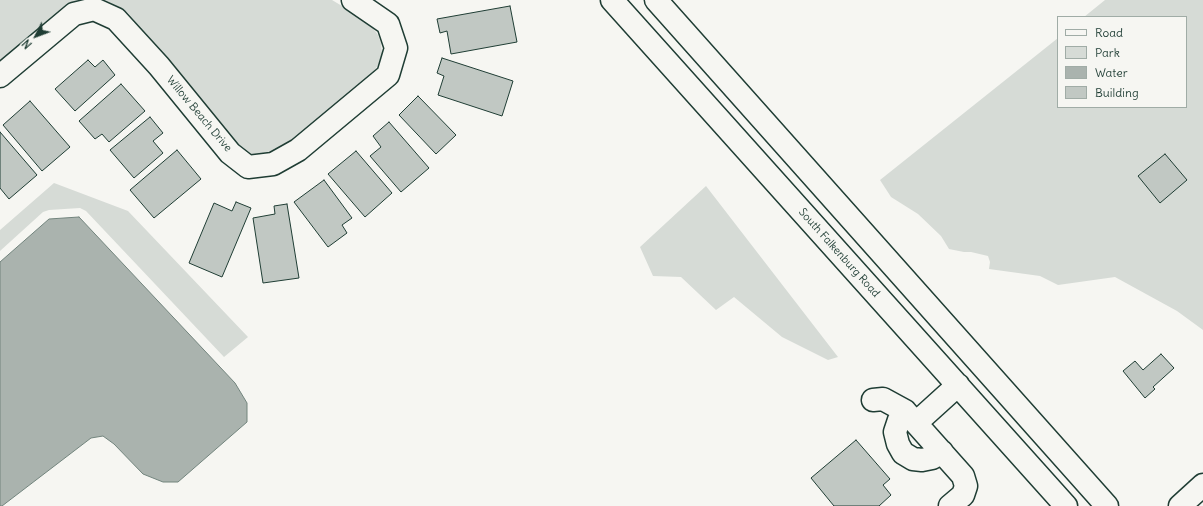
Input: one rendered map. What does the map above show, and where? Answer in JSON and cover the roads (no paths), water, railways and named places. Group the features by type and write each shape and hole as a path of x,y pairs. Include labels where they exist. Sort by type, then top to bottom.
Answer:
{"street":[{"name":"Willow Beach Drive","path":"0,76 74,14 94,9 116,19 159,66 230,153 248,167 273,164 298,150 388,75 396,48 388,24 353,0"},
{"name":"South Falkenburg Road","path":"612,0 1066,506"},
{"path":"656,0 1107,506"},
{"path":"942,452 932,458 922,460 913,459 903,453 898,444 896,432 899,420 911,417 958,385"},
{"path":"873,400 883,399 911,417 963,476 966,486 963,495 950,506"},
{"path":"1180,506 1203,485"}],"water":[{"path":"79,217 235,383 247,403 247,422 178,482 163,482 143,474 114,444 103,436 91,438 0,506 0,262 49,219"}]}
